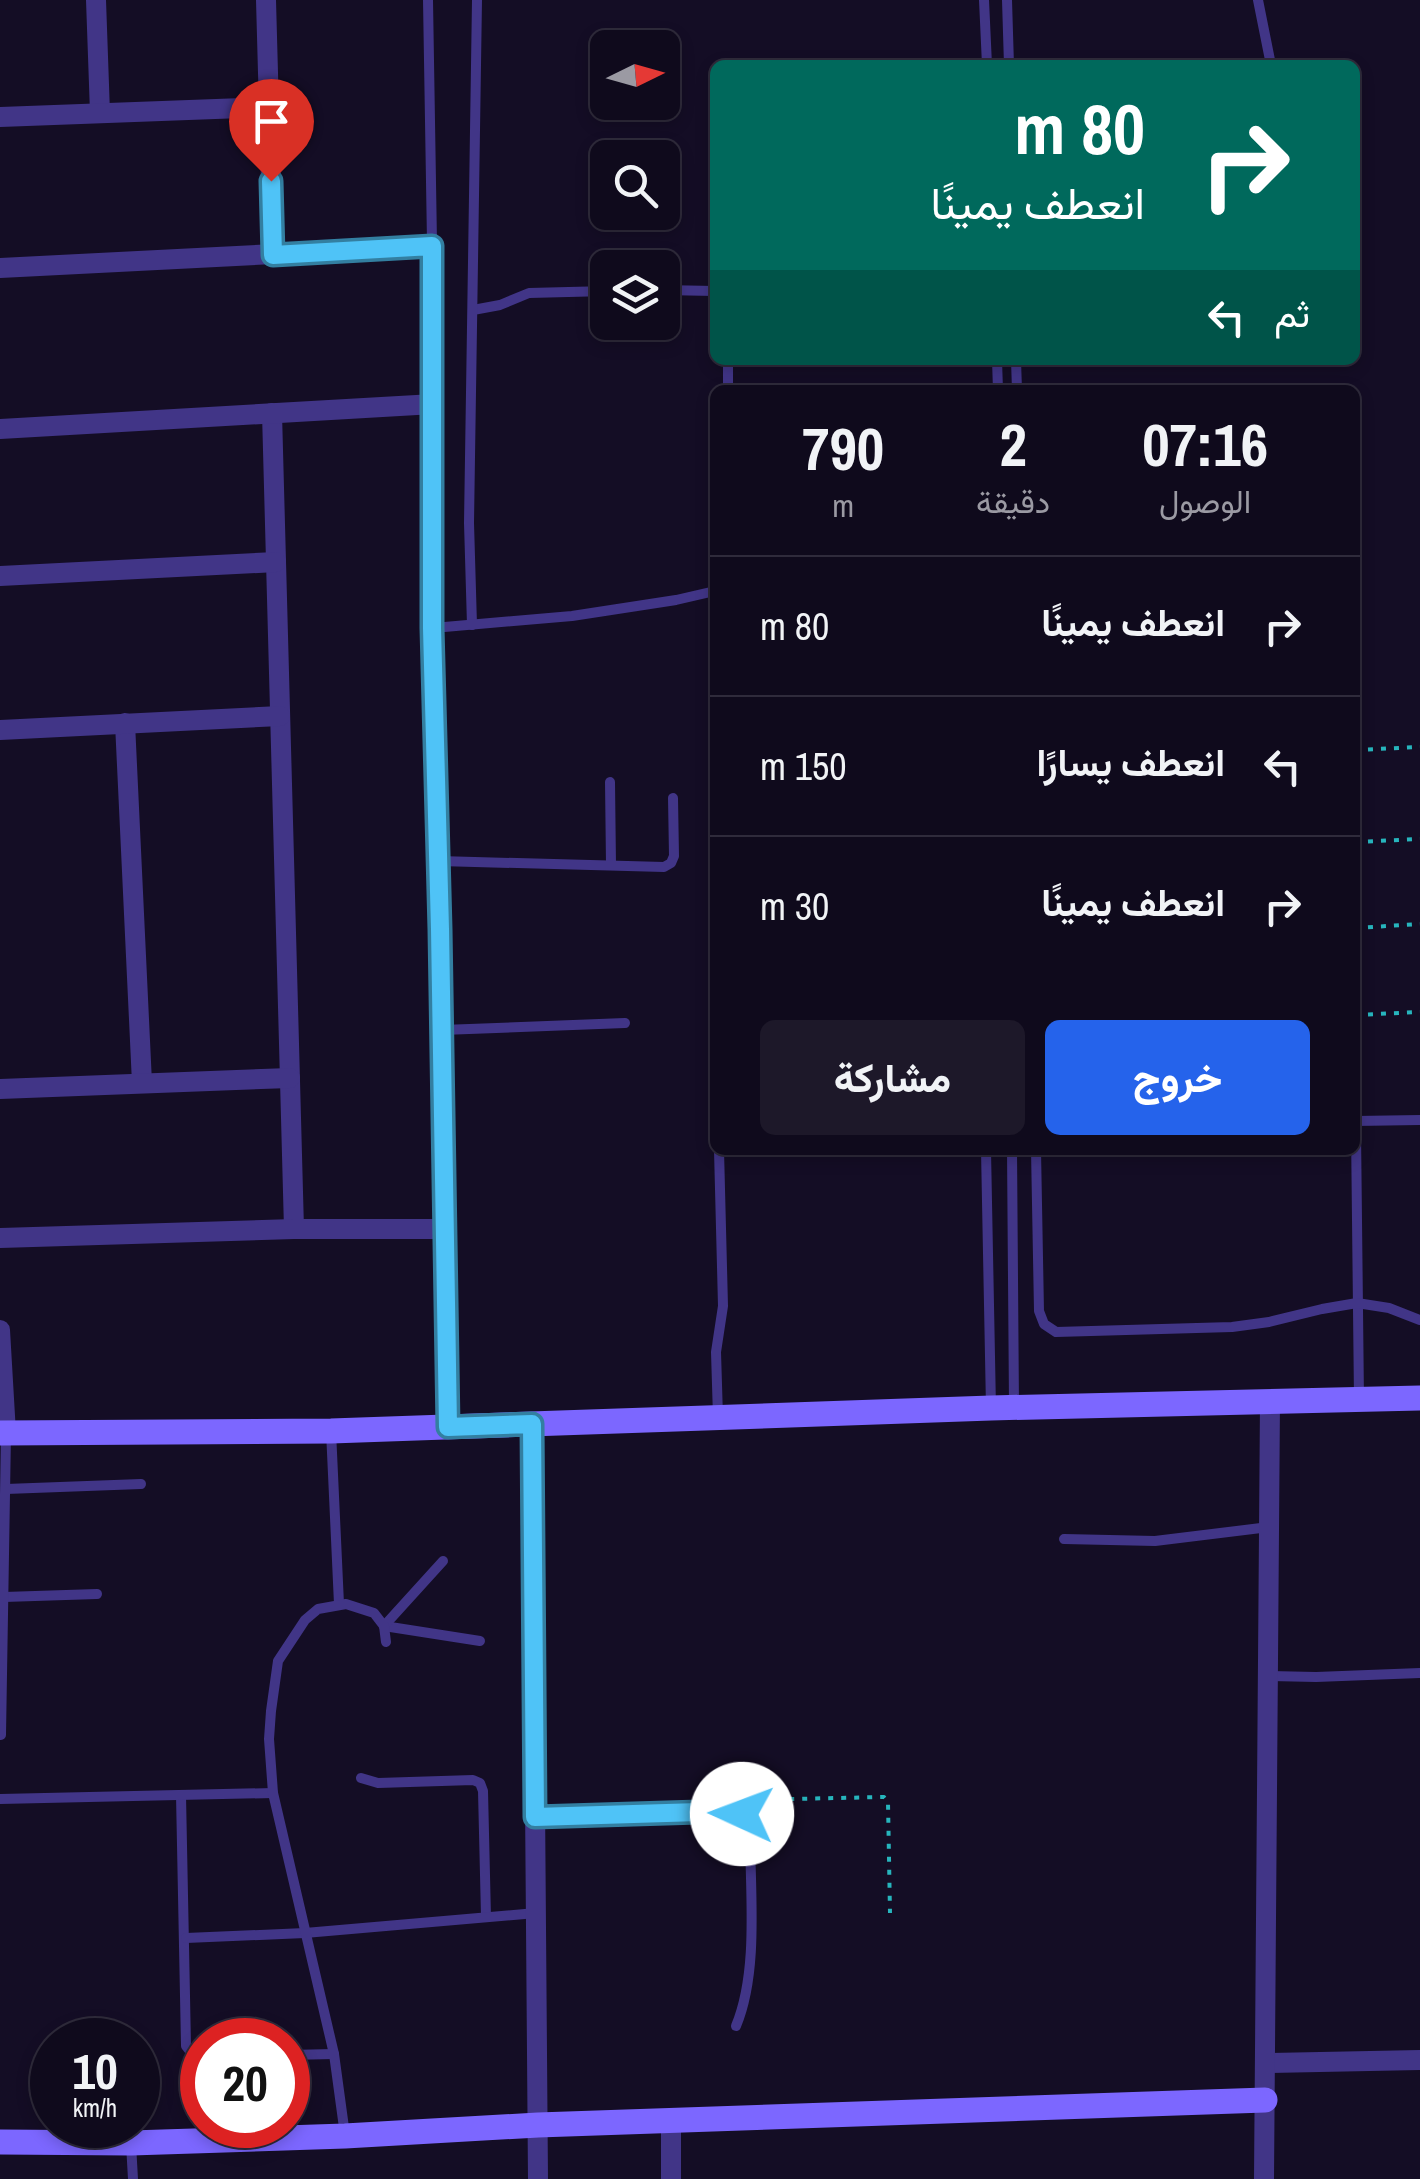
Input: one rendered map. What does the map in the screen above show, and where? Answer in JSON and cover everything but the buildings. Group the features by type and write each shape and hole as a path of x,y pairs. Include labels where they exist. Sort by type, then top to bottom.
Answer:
{"street":[{"path":"96,0 100,113"},
{"path":"266,0 273,255"},
{"path":"0,116 269,107"},
{"path":"0,268 432,246"},
{"path":"0,429 434,404"},
{"path":"272,414 294,1229"},
{"path":"0,576 276,562"},
{"path":"0,730 280,716"},
{"path":"125,724 142,1083"},
{"path":"0,1089 290,1078"},
{"path":"0,1238 294,1229 445,1229"},
{"path":"0,1330 3,1433 331,1431 1003,1407 1420,1398"},
{"path":"1264,2179 1270,1402"},
{"path":"532,1424 538,2179"},
{"path":"1266,2063 1420,2060"},
{"path":"160,2141 1265,2100"},
{"path":"670,2121 671,2179"},
{"path":"0,2142 30,2142"}],"lane":[{"path":"428,0 434,404 432,628 448,1427"},
{"path":"472,626 469,522 477,0"},
{"path":"984,0 987,60"},
{"path":"1008,0 1009,60"},
{"path":"1258,0 1270,60"},
{"path":"680,290 710,290"},
{"path":"472,310 500,305 529,293 590,291"},
{"path":"432,628 572,616 710,593"},
{"path":"610,782 611,865"},
{"path":"439,861 660,867 671,863 674,856 673,798"},
{"path":"442,1030 625,1023"},
{"path":"1360,1121 1420,1120"},
{"path":"718,1418 716,1352 723,1306 719,1155"},
{"path":"986,1155 1003,1407"},
{"path":"1003,1407 1012,1155"},
{"path":"1036,1155 1040,1312 1049,1329 1062,1333 1232,1326 1357,1303 1389,1308 1420,1320"},
{"path":"1356,1155 1360,1400"},
{"path":"331,1431 339,1604"},
{"path":"0,1735 6,1489 3,1433"},
{"path":"6,1489 141,1484"},
{"path":"1064,1539 1155,1541 1270,1526"},
{"path":"384,1626 443,1561"},
{"path":"4,1597 97,1594"},
{"path":"344,2136 334,2054 273,1793 269,1738 278,1661 311,1614 339,1604 360,1607 374,1613 384,1626 386,1642"},
{"path":"384,1626 480,1641"},
{"path":"1268,1676 1420,1673"},
{"path":"361,1778 378,1783 480,1782 484,1791 486,1917"},
{"path":"0,1799 273,1793"},
{"path":"182,1795 186,2018"},
{"path":"535,1817 737,1812 748,1821 750,1970 736,2026"},
{"path":"186,1938 305,1933 536,1913"},
{"path":"310,2055 334,2054"},
{"path":"131,2148 132,2179"}],"path":[{"path":"1360,750 1420,747"},
{"path":"1360,842 1420,839"},
{"path":"1360,928 1420,924"},
{"path":"1360,1015 1420,1012"},
{"path":"737,1812 790,1800 884,1797 888,1802 890,1913"}],"route":[{"path":"271,181 273,255 432,246 432,628 448,1427 532,1424 535,1817 732,1811 742,1814"}]}
